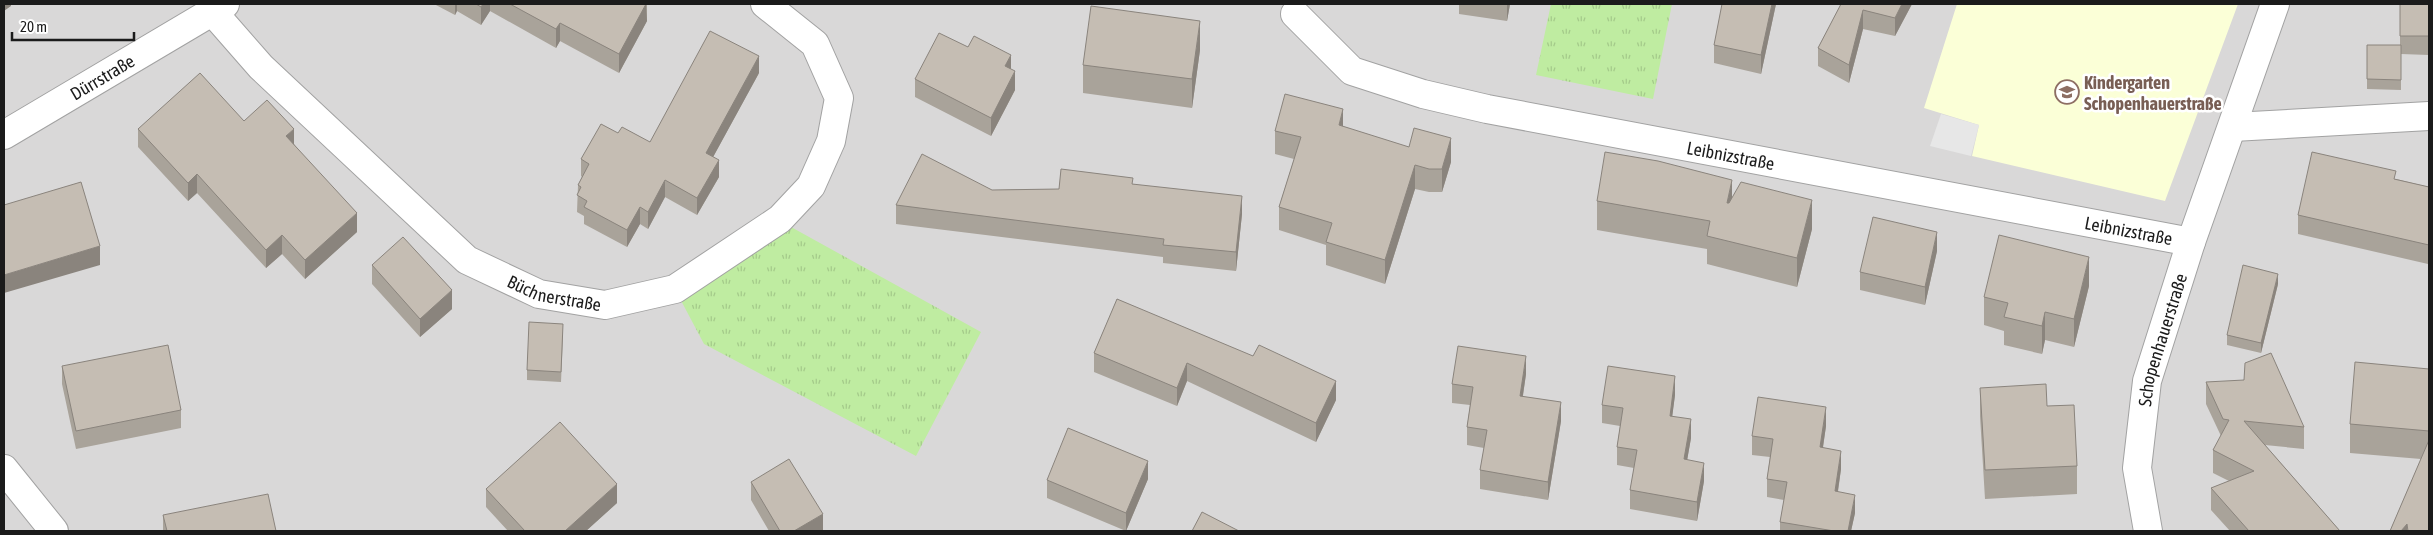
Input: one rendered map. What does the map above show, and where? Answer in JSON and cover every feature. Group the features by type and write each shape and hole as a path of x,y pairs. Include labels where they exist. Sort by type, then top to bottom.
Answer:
{"street":[{"name":"Büchnerstraße","path":"219,7 262,67 467,260 539,294 605,305 675,289 780,219 811,186 831,141 839,98 815,44 765,4"},
{"name":"Schopenhauerstraße","path":"2148,531 2137,468 2147,381 2191,242 2275,4"},
{"name":"Dürrstraße","path":"4,135 219,7"},
{"name":"Leibnizstraße","path":"1295,14 1352,71 1423,94 1506,113 2191,242"},
{"path":"2233,127 2429,116"},
{"path":"4,469 54,531"}],"shaded area":[{"path":"4,4 2429,4 2429,531 4,531"},
{"name":"Kindergarten Schopenhauerstraße","path":"1957,4 2238,4 2165,201 1972,156 1979,125 1924,108"},
{"path":"1941,114 1979,125 1971,156 1930,146"}],"green space":[{"path":"1551,4 1672,4 1653,99 1536,75"},
{"path":"782,222 981,332 916,456 704,344 677,293"}],"building":[{"path":"510,4 646,4 619,54 560,23 556,29"},
{"path":"1722,4 1772,4 1761,55 1714,45"},
{"path":"1841,4 1902,4 1895,18 1863,10 1849,65 1818,48"},
{"path":"2400,4 2429,4 2429,36 2400,36"},
{"path":"1091,6 1200,21 1192,79 1083,65"},
{"path":"710,31 759,56 706,153 719,160 697,198 665,180 648,212 640,207 627,230 584,207 587,201 577,195 581,187 578,185 589,164 581,159 601,124 618,133 622,127 650,142"},
{"path":"939,33 968,47 974,36 1011,55 1005,66 1015,71 991,118 915,79"},
{"path":"2367,45 2401,45 2401,80 2367,79"},
{"path":"200,73 244,121 267,100 294,129 286,136 357,213 305,260 282,235 266,250 197,174 188,183 138,129"},
{"path":"1285,94 1343,109 1339,125 1409,147 1414,128 1451,138 1442,169 1429,169 1415,165 1385,260 1326,242 1332,223 1279,207 1301,137 1275,131"},
{"path":"1605,152 1658,161 1732,180 1727,203 1729,203 1741,182 1812,200 1797,258 1707,236 1710,221 1597,201"},
{"path":"2312,152 2396,171 2394,179 2429,187 2429,245 2298,215"},
{"path":"922,154 992,190 1059,189 1061,169 1133,178 1132,184 1242,196 1236,252 1163,245 1164,239 896,205"},
{"path":"81,182 100,246 4,275 4,205"},
{"path":"1873,217 1937,232 1925,287 1860,272"},
{"path":"1999,235 2089,257 2074,319 2045,312 2042,326 2004,317 2008,303 1984,297"},
{"path":"403,237 452,290 420,319 372,265"},
{"path":"2243,265 2278,274 2261,343 2227,335"},
{"path":"1117,299 1253,356 1259,345 1336,381 1316,423 1187,363 1177,388 1094,353"},
{"path":"529,322 563,324 561,372 527,370"},
{"path":"168,345 181,410 76,431 62,366"},
{"path":"1458,346 1526,356 1520,396 1561,402 1548,482 1480,470 1487,430 1467,427 1473,387 1452,384"},
{"path":"2271,353 2304,427 2244,421 2340,531 2249,531 2211,488 2254,471 2213,450 2229,420 2223,419 2206,382 2244,380 2245,363"},
{"path":"2355,362 2429,369 2429,431 2350,424"},
{"path":"1608,366 1675,376 1670,416 1691,419 1684,459 1704,463 1697,502 1630,490 1637,450 1617,447 1623,408 1602,405"},
{"path":"2046,384 2047,406 2074,405 2077,466 1985,470 1980,388"},
{"path":"1758,397 1826,407 1820,447 1841,451 1835,491 1855,495 1848,531 1834,531 1780,522 1787,482 1767,479 1773,439 1752,436"},
{"path":"560,422 617,484 565,531 525,531 486,489"},
{"path":"1068,428 1148,461 1126,513 1047,480"},
{"path":"2429,440 2429,531 2408,531 2407,524 2401,531 2390,531"},
{"path":"789,459 823,514 794,531 780,531 751,482"},
{"path":"268,494 276,531 167,531 163,515"},
{"path":"1202,512 1239,531 1192,531"}],"place":[{"name":"Kindergarten Schopenhauerstraße","path":"2067,92"}]}
